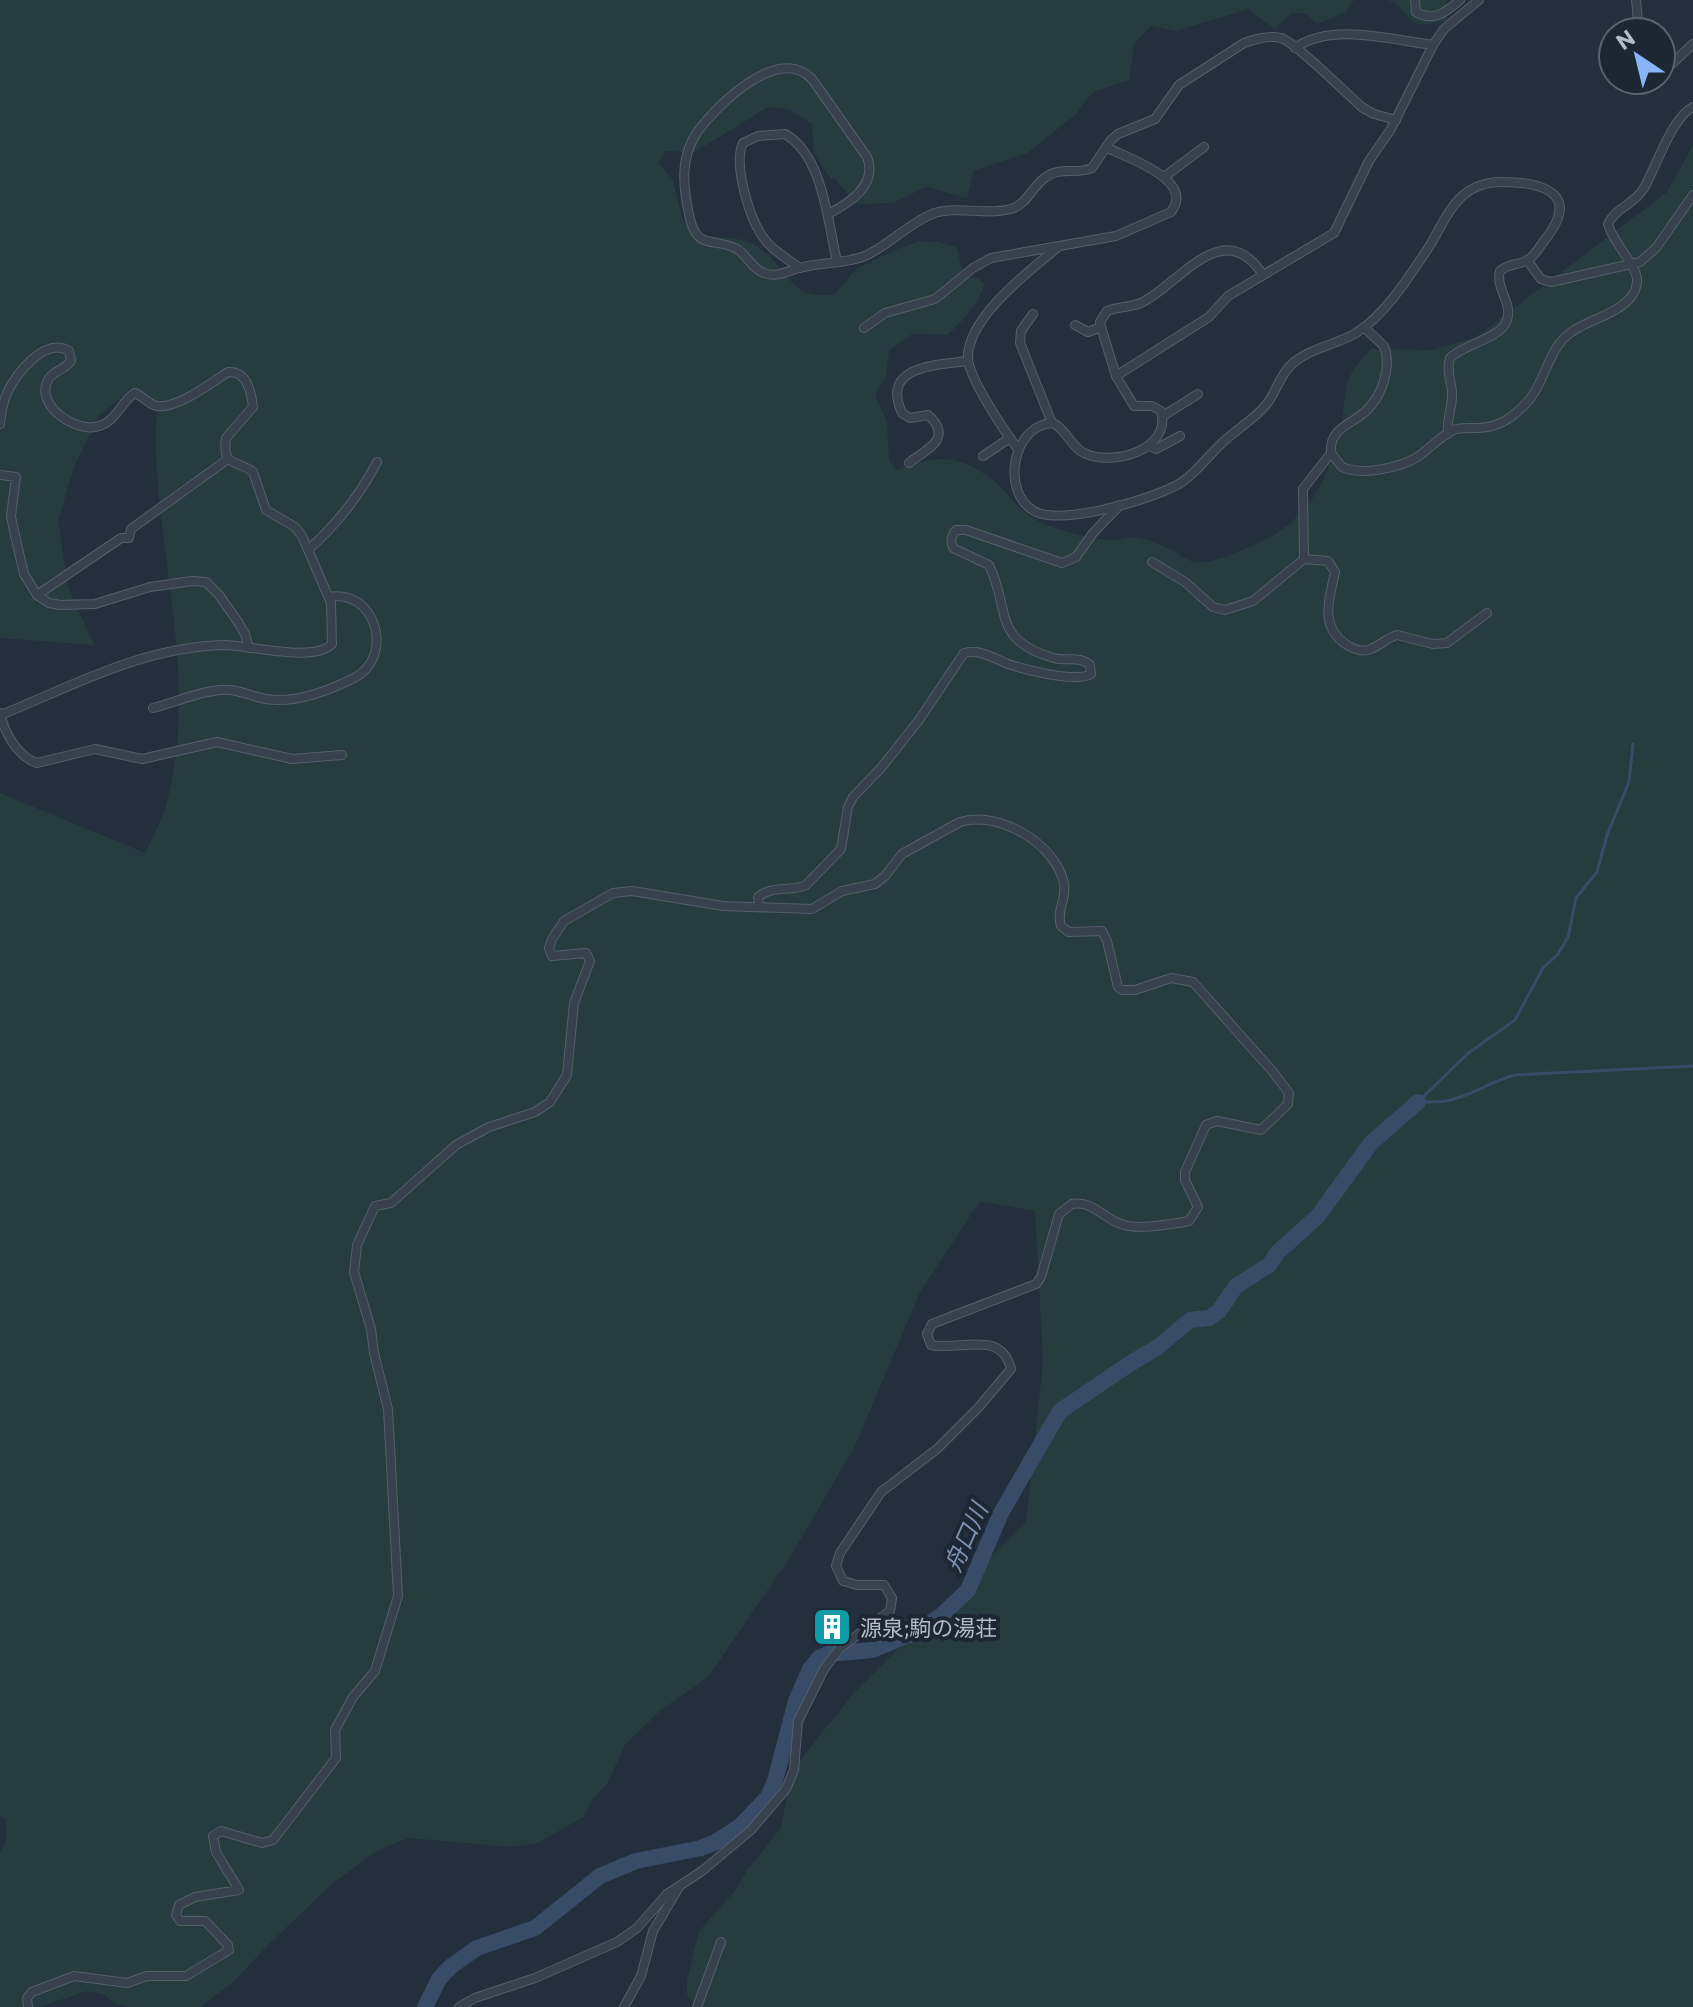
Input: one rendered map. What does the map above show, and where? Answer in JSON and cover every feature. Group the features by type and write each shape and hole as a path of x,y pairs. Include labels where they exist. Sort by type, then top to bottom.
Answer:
{"street":[{"path":"1415,0 1416,12 1424,17 1440,15 1460,0"},
{"path":"1116,376 1209,317 1228,296 1322,242 1337,230 1369,161 1396,120 1433,45 1444,29 1479,0"},
{"path":"1295,48 1315,36 1371,36 1433,45"},
{"path":"828,214 868,183 871,170 867,157 812,79 803,72 794,69 780,71 761,75 749,82 718,109 692,140 683,179 692,224 698,236 710,243 736,249 763,273 781,274 867,255 933,214 1015,208 1051,174 1092,168 1118,134 1155,119 1179,85 1244,43 1269,37 1280,38 1363,108 1396,120"},
{"path":"1677,59 1693,44"},
{"path":"1331,453 1346,469 1394,466 1411,461 1459,428 1495,427 1516,413 1535,392 1552,355 1565,337 1629,298 1637,284 1636,269 1614,241 1608,224 1639,196 1681,116 1693,107"},
{"path":"800,268 775,250 758,228 739,168 743,143 769,134 791,137 809,161 828,214 837,262"},
{"path":"864,328 885,313 935,299 973,268 991,258 1116,236 1171,212 1176,200 1164,177 1155,169 1106,147"},
{"path":"1164,177 1204,147"},
{"path":"1263,275 1255,262 1240,254 1212,253 1191,264 1140,304 1107,311 1100,322 1116,376 1134,406 1152,406 1161,411 1161,431 1149,446 1137,452 1098,457 1081,452 1063,429 1052,423 1028,434 1019,450 1013,474 1021,497 1035,512 1045,515 1074,514 1121,505 1184,480 1265,406 1291,365 1364,327 1409,278 1462,194 1480,184 1532,183 1551,191 1557,199 1561,209 1558,219 1527,260 1503,267 1498,275 1508,310 1504,326 1450,358 1452,404 1447,422 1448,434"},
{"path":"1527,260 1541,279 1551,282 1640,262 1656,248 1693,195"},
{"path":"1019,450 973,375 968,361 970,344 985,317 1014,285 1057,247"},
{"path":"1033,314 1021,331 1020,343 1052,423"},
{"path":"1075,325 1088,332 1101,327"},
{"path":"1304,559 1303,489 1331,453 1336,432 1368,408 1385,374 1387,361 1384,346 1377,336 1364,327"},
{"path":"0,424 3,403 14,380 27,365 55,347 69,351 71,361 67,367 49,377 46,383 51,405 67,422 88,427 98,427 110,420 135,393 156,406 168,405 188,397 228,372 244,377 253,407 226,438 224,448 228,459 253,472 266,510 295,527 329,597 333,625 332,644 327,649 299,652 224,645 193,647 131,661 1,714 5,733 30,761 37,763 95,749 142,759 217,742 292,759 342,755"},
{"path":"909,463 938,441 940,435 928,415 910,418 902,413 899,388 903,379 913,369 968,361"},
{"path":"1163,416 1198,394"},
{"path":"1149,446 1156,449 1180,436"},
{"path":"983,456 1010,438"},
{"path":"37,595 121,538 131,536 131,529 228,459"},
{"path":"308,550 338,523 377,462"},
{"path":"0,475 16,477 11,516 24,574 37,595 49,603 60,605 95,604 150,587 206,582 238,622 249,648"},
{"path":"759,906 757,901 760,894 806,885 841,849 848,807 853,797 919,720 964,653 985,654 1026,669 1071,677 1088,677 1091,674 1090,665 1083,659 1052,657 1021,644 1007,625 989,565 953,548 951,538 956,530 966,530 1062,563 1076,557 1093,533 1121,505"},
{"path":"1152,562 1185,582 1213,607 1225,610 1253,601 1304,559 1328,561 1334,567 1327,611 1329,624 1342,641 1359,650 1373,648 1397,635 1433,644 1447,643 1487,613"},
{"path":"153,708 228,689 267,700 290,700 314,695 367,670 374,661 377,646 371,616 364,607 349,599 340,595 329,597"},
{"path":"28,2007 27,1998 32,1992 70,1977 127,1983 147,1976 182,1976 229,1950 228,1945 205,1921 180,1921 176,1915 179,1905 188,1899 239,1890 216,1852 213,1836 224,1831 262,1843 273,1840 336,1758 335,1730 353,1697 375,1671 398,1591 388,1409 371,1329 356,1284 354,1261 357,1245 375,1206 391,1203 456,1145 503,1121 535,1112 550,1102 561,1087 570,1064 574,1003 590,961 586,953 552,956 549,948 559,928 578,911 622,891 723,906 812,909 842,891 875,884 902,854 960,822 977,820 1001,825 1030,837 1058,869 1064,886 1059,915 1061,926 1074,932 1102,931 1118,987 1135,990 1171,978 1193,982 1273,1072 1289,1093 1289,1100 1284,1110 1261,1130 1217,1121 1206,1125 1185,1172 1185,1180 1198,1207 1189,1221 1124,1225 1088,1204 1072,1204 1059,1214 1041,1277 1036,1284 939,1320 928,1328 927,1339 931,1345 982,1343 996,1347 1009,1361 1009,1373 937,1449 881,1492 840,1553 836,1566 843,1581 857,1585 884,1585 892,1598 890,1611 840,1648 824,1669 798,1721 794,1770 778,1801 743,1838 667,1894 637,1928 617,1942 459,2007"},
{"path":"624,2007 641,1976 653,1931 679,1886"},
{"path":"697,2007 721,1942"}],"green space":[{"path":"0,0 1354,0 1345,12 1317,24 1305,13 1291,13 1275,29 1248,9 1176,31 1151,26 1134,44 1129,80 1093,92 1075,115 1027,153 973,171 967,198 926,187 893,203 857,204 836,180 831,179 814,154 812,124 789,109 768,107 695,152 665,151 659,163 673,180 682,217 695,239 729,238 754,244 799,289 808,293 835,294 856,269 921,241 956,247 966,277 978,278 984,284 970,312 947,335 912,334 889,351 886,376 875,395 887,422 889,461 897,470 935,459 958,461 993,480 1022,510 1040,522 1096,538 1143,539 1194,562 1221,558 1266,539 1296,518 1308,504 1318,490 1333,455 1353,370 1372,349 1432,350 1476,337 1667,192 1693,146 1693,2007 696,2007 687,1994 687,1980 699,1931 734,1892 781,1828 792,1770 854,1693 1026,1522 1043,1362 1035,1211 980,1201 920,1292 855,1446 789,1559 708,1677 661,1710 625,1745 608,1782 592,1800 584,1817 537,1843 511,1847 409,1838 380,1849 333,1883 235,1980 201,2007 129,2007 116,2004 103,1994 87,1991 39,2007 0,2007 0,1854 7,1838 5,1819 0,1816 0,793 145,853 165,808 175,764 179,720 175,632 159,499 157,400 123,396 99,416 76,462 58,520 68,587 94,645 0,638"},
{"path":"1388,0 1446,0 1446,21 1430,24 1414,22 1398,5"}],"waterway":[{"path":"1418,1102 1467,1054 1515,1020 1543,968 1558,954 1568,937 1576,898 1597,872 1607,835 1629,782 1633,744"},
{"path":"1419,1102 1455,1099 1515,1075 1693,1066"},
{"name":"舟口川","path":"425,2007 439,1979 450,1967 477,1948 535,1928 600,1876 636,1861 701,1848 739,1827 768,1797 796,1701 810,1669 819,1658 828,1654 872,1650 918,1631 942,1615 968,1590 1001,1513 1060,1411 1158,1347 1190,1320 1209,1318 1219,1311 1236,1286 1269,1265 1278,1252 1318,1216 1371,1143 1418,1102"}],"place":[{"name":"源泉;駒の湯荘","path":"832,1627"}]}
